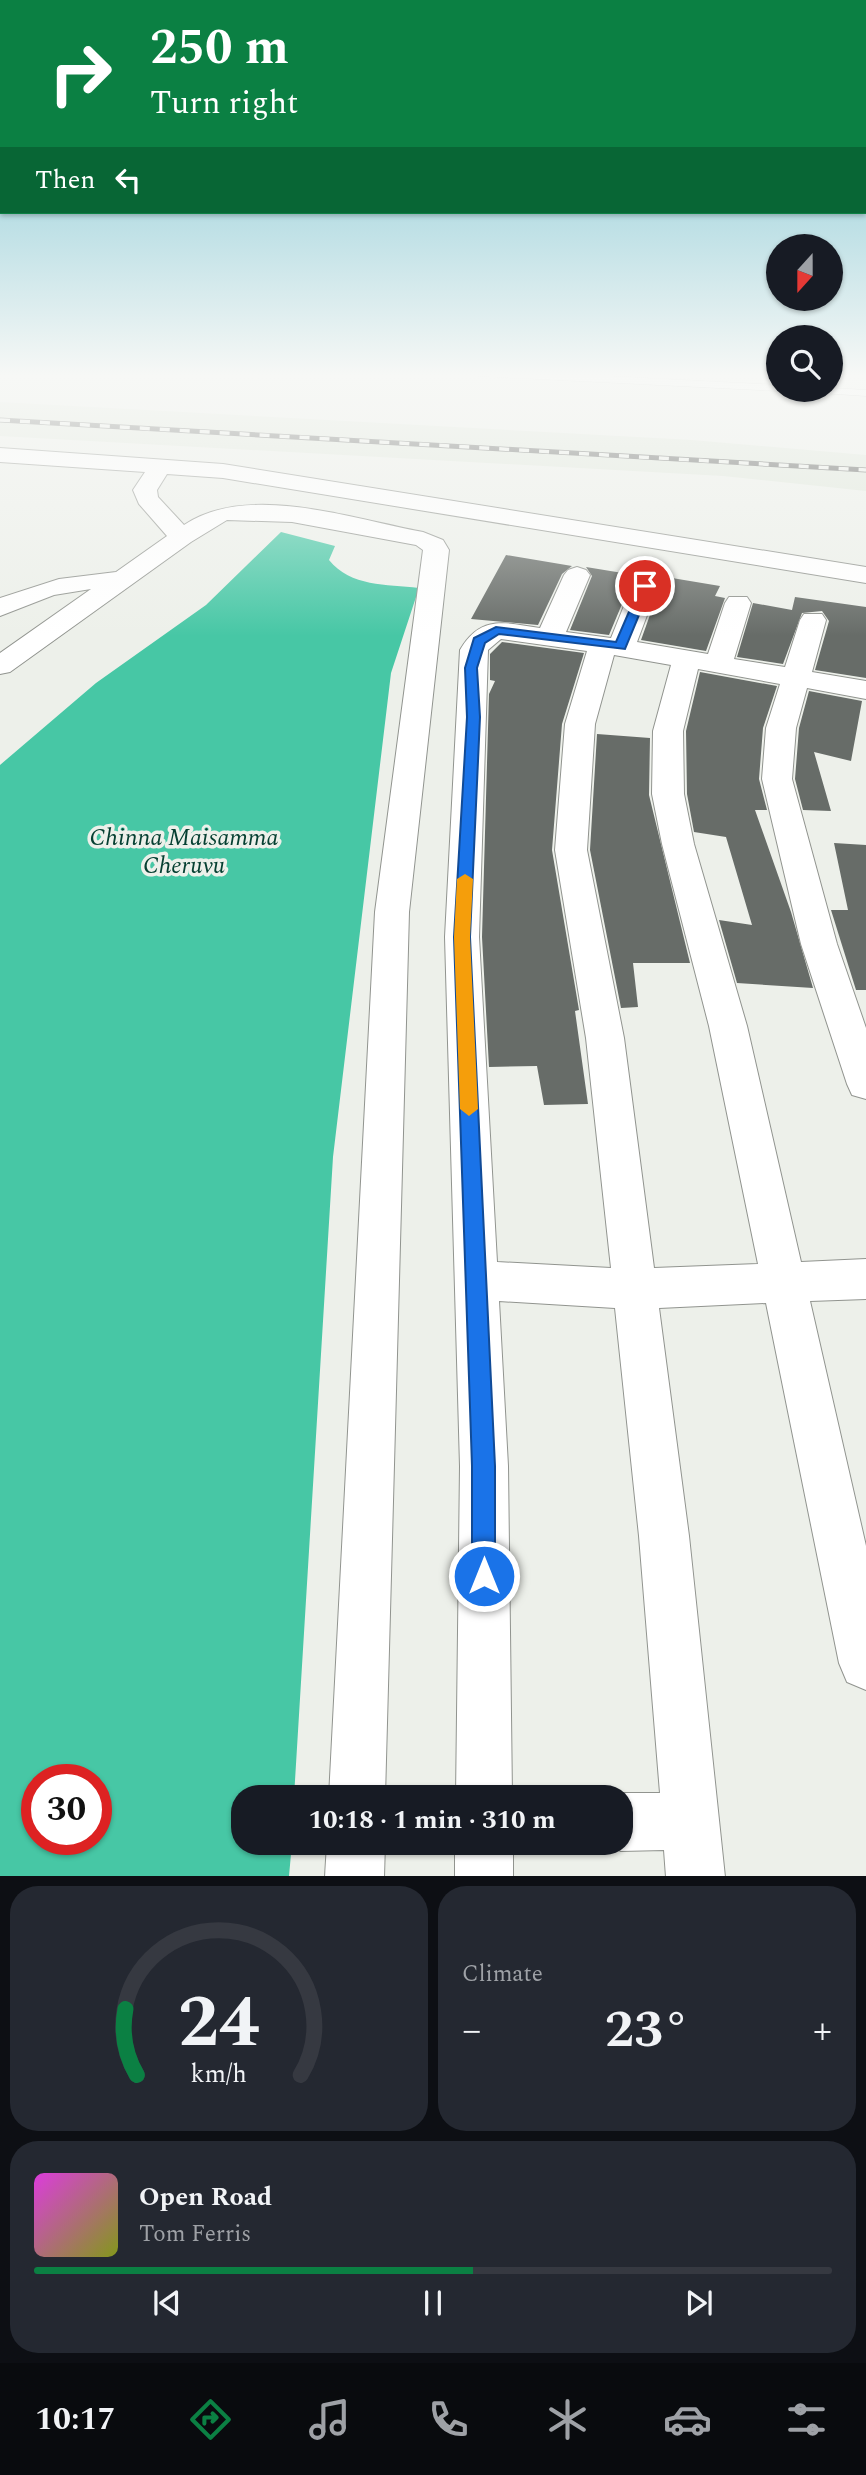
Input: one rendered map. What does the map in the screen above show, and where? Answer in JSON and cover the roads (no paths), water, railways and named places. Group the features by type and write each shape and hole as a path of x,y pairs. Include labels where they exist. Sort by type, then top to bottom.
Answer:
{"street":[{"path":"68,461 223,471 866,575"},
{"path":"159,468 145,490 147,499 182,537"},
{"path":"0,666 212,517 238,510 423,540 434,545 436,550 392,912 357,1785"},
{"path":"550,637 577,575"},
{"path":"0,608 32,593 62,584 121,579"},
{"path":"645,586 612,646 580,724 571,850 605,1038 664,1536 696,1876"},
{"path":"738,603 702,663 667,731 668,794 678,844 728,1026 866,1663"},
{"path":"813,620 780,728 777,779 783,816 819,944 866,1084"},
{"path":"484,1785 484,1466 462,937 474,717 471,668 479,641 496,630 612,646 866,690"},
{"path":"476,1280 635,1289 866,1279"},
{"path":"633,1822 691,1821"},
{"path":"354,1876 355,1855"},
{"path":"484,1855 484,1876"}],"water":[{"name":"Chinna Maisamma Cheruvu","path":"281,532 335,546 329,560 338,569 358,580 419,588 391,673 333,1157 295,1785 231,1785 231,1855 291,1855 289,1876 0,1876 0,765 96,683 206,605"}],"railway":[{"path":"702,461 866,470"}]}
